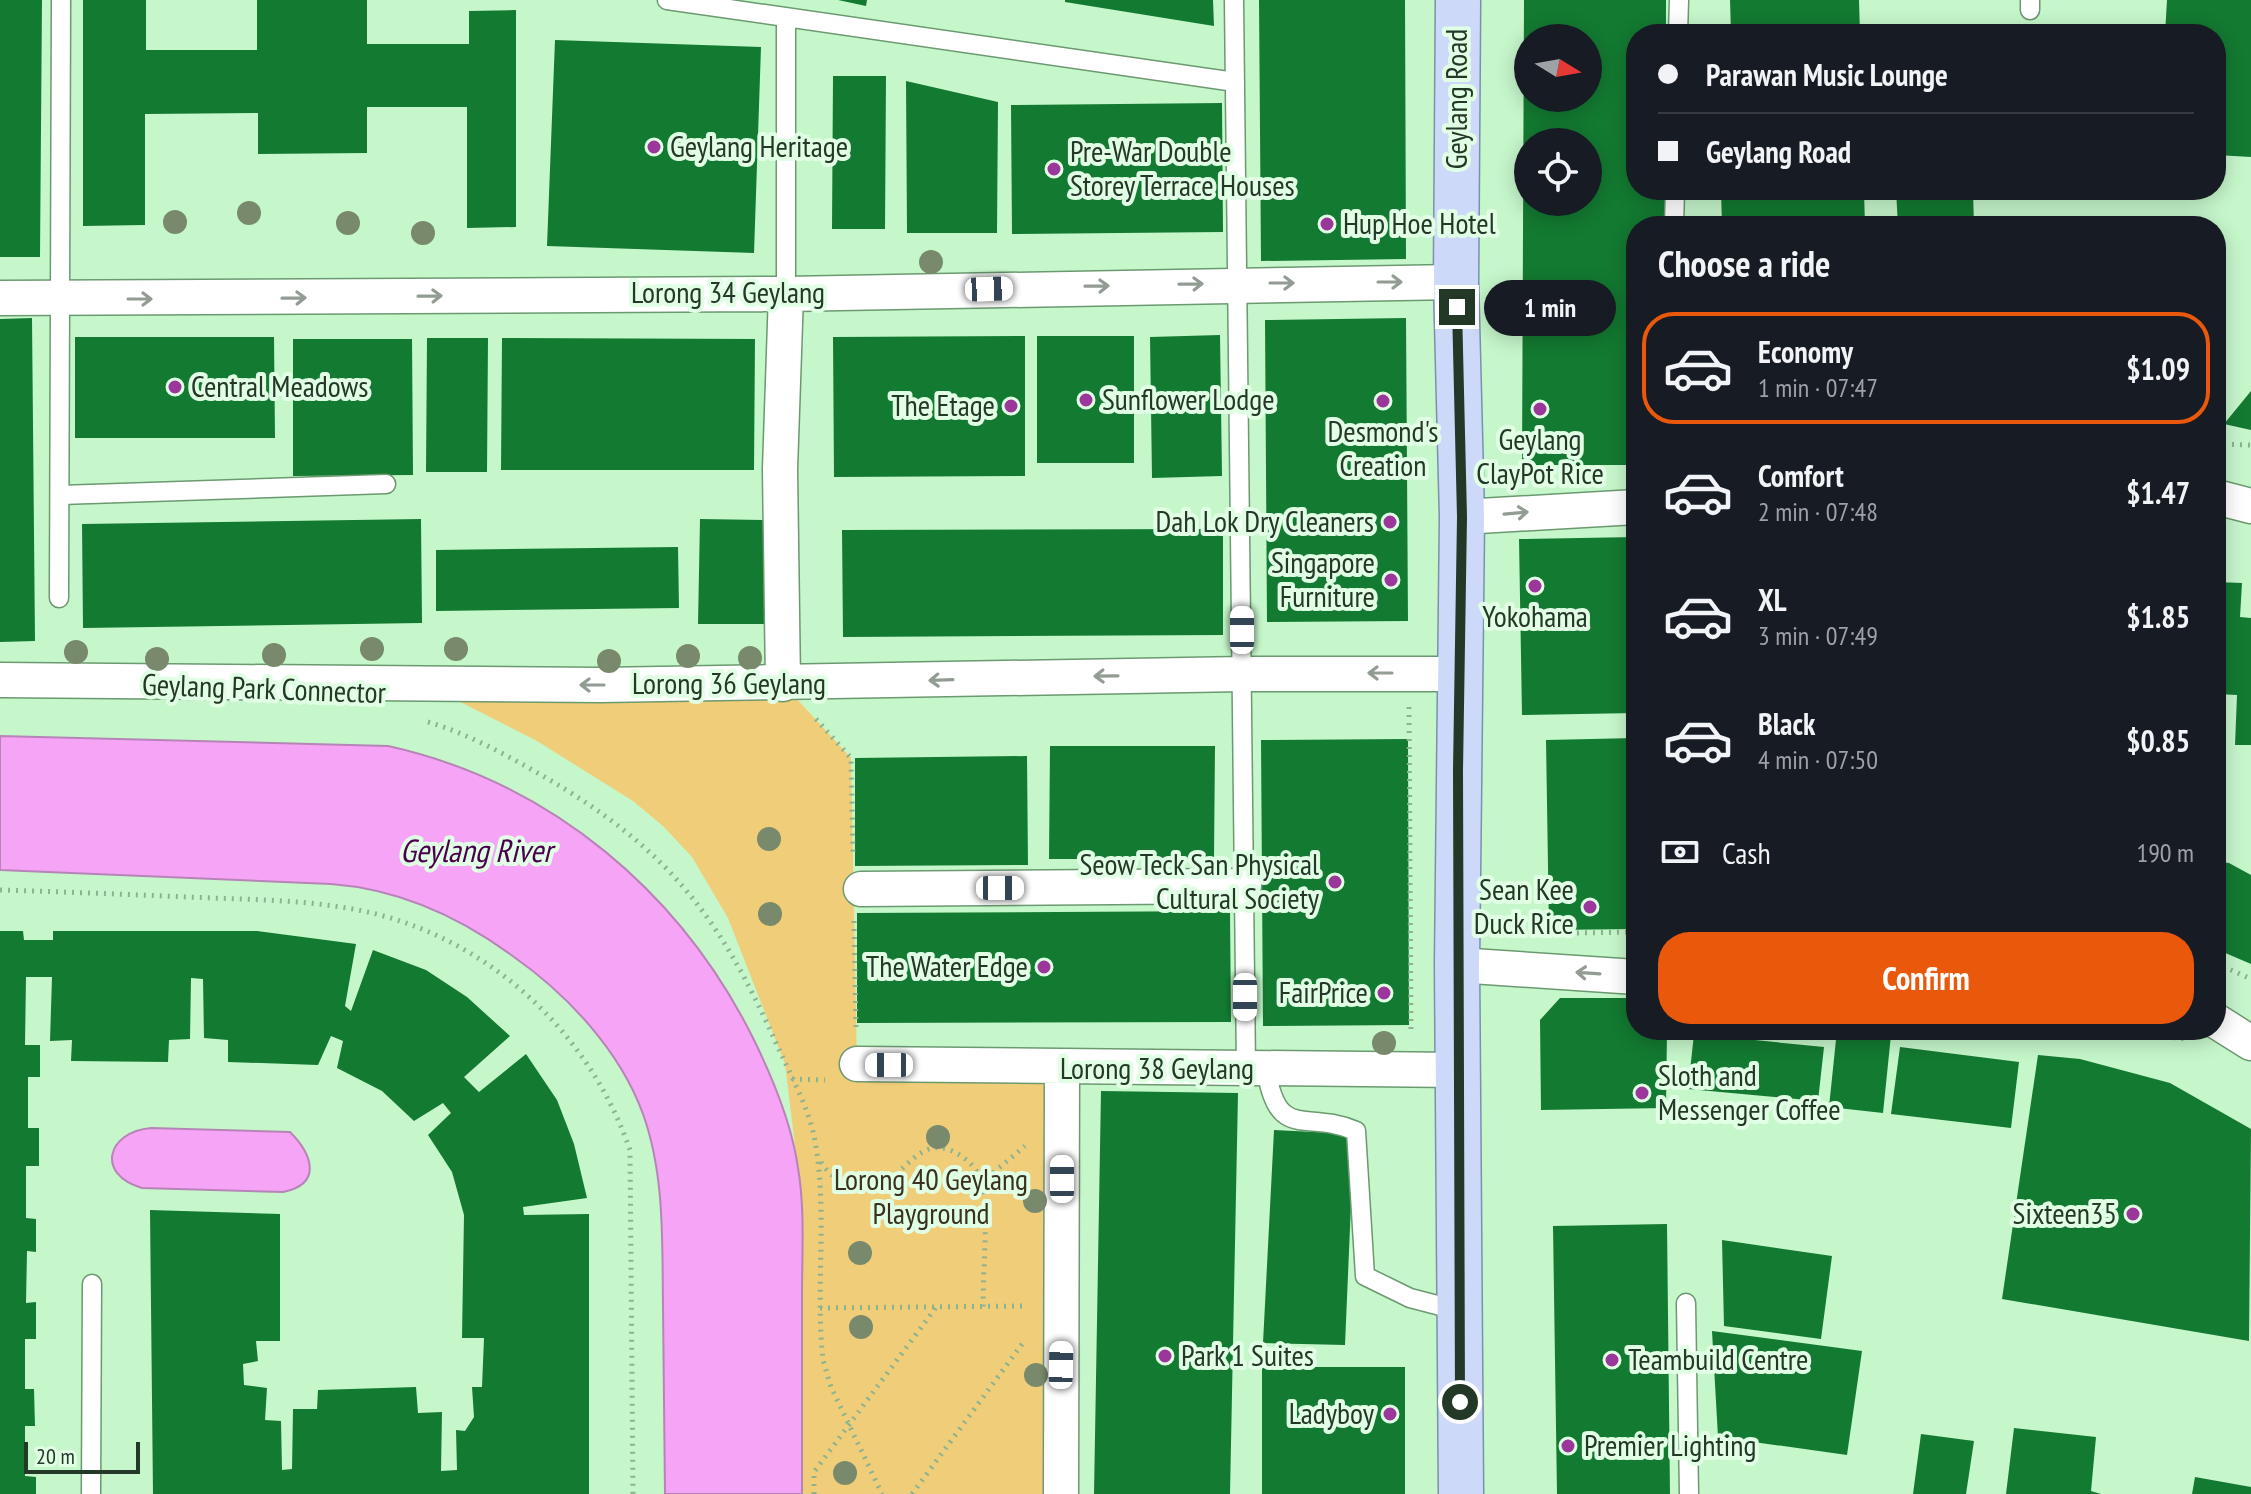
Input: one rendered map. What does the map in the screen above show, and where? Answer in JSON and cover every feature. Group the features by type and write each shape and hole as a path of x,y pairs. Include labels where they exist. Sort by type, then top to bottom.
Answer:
{"main road":[{"name":"Geylang Road","path":"1458,0 1456,282 1462,517 1457,965 1461,1494"}],"street":[{"name":"Lorong 34 Geylang","path":"0,298 786,294 1239,283 1456,282"},
{"path":"783,684 780,469 786,294"},
{"path":"2226,500 2251,506"},
{"path":"1462,517 1626,508"},
{"name":"Lorong 36 Geylang","path":"0,680 783,684 1243,674 1458,674"},
{"path":"861,889 1244,886"},
{"path":"1457,965 1626,976"},
{"path":"2226,1036 2251,1043"},
{"name":"Lorong 38 Geylang","path":"857,1064 1062,1069 1458,1070"},
{"path":"1061,1494 1056,1306 1062,1069"}],"lane":[{"path":"59,598 61,0"},
{"path":"667,0 1235,82"},
{"path":"1234,0 1244,886 1256,1069 1277,1110 1291,1118 1356,1131 1360,1148 1365,1276 1410,1298 1460,1311"},
{"path":"1678,24 1679,0"},
{"path":"786,19 786,294"},
{"path":"60,495 386,484"},
{"path":"91,1494 92,1284"},
{"path":"1686,1303 1689,1494"}],"path":[{"path":"2226,444 2251,445"},
{"path":"1409,673 1411,1070"},
{"name":"Geylang Park Connector","path":"422,720 497,750 630,833 677,878 717,931 758,1004 806,1109 817,1153 821,1190 820,1308 825,1369 882,1494"},
{"path":"0,890 276,901 379,915 459,949 538,1004 582,1054 601,1082 618,1115 630,1150 633,1494"},
{"path":"2226,968 2251,979"},
{"path":"817,1153 834,1179 859,1188 885,1182 906,1161 926,1150 952,1151 973,1166 983,1190 983,1307"},
{"path":"814,1494 814,1472 937,1306"},
{"path":"820,1308 1056,1306"},
{"path":"912,1494 1056,1306"}],"green space":[{"name":"Lorong 40 Geylang Playground","path":"425,684 783,684 851,758 857,1064 1062,1069 1059,1494 801,1494 801,1195 785,1064 728,918 692,857 663,826 633,801 537,741"}],"water":[{"name":"Geylang River","path":"0,736 388,746 448,763 504,786 557,816 605,852 650,892 690,938 725,988 762,1057 791,1135 802,1215 802,1494 665,1494 662,1234 659,1185 650,1137 643,1114 621,1068 590,1026 554,989 472,929 428,907 381,892 331,884 0,870"},
{"path":"151,1128 290,1132 308,1159 309,1175 296,1188 283,1192 142,1188 118,1174 112,1155 124,1137"}],"building":[{"path":"0,0 42,0 40,257 0,257"},
{"path":"83,0 146,0 146,50 257,50 257,0 367,0 367,44 469,44 469,11 516,10 516,227 467,228 467,107 367,107 367,153 258,154 258,113 145,114 145,225 83,226"},
{"path":"838,0 867,0 866,6"},
{"path":"1213,0 1214,26 1065,2"},
{"path":"1259,0 1405,0 1406,259 1261,261"},
{"path":"1524,0 1666,0 1666,24 1626,24 1626,200 1666,200 1666,216 1626,216 1626,465 1522,465 1523,216 1602,216 1602,128 1523,128 1524,112 1602,112 1602,24 1524,24"},
{"path":"1730,0 1859,0 1860,24 1731,24"},
{"path":"2167,0 2251,0 2251,157 2226,156 2226,24 2166,24"},
{"name":"Geylang Heritage","path":"555,40 761,47 754,253 547,246"},
{"path":"833,76 886,76 885,229 832,229"},
{"path":"906,81 998,102 997,233 907,233"},
{"path":"1222,103 1223,232 1012,234 1011,105"},
{"path":"1721,200 1864,200 1865,216 1722,216"},
{"path":"1897,200 1973,200 1974,216 1897,216"},
{"path":"32,318 35,641 0,642 0,319"},
{"path":"1406,318 1408,621 1267,622 1265,320"},
{"path":"1220,335 1222,476 1152,478 1150,337"},
{"path":"1025,336 1025,476 834,477 833,337"},
{"name":"Sunflower Lodge","path":"1037,336 1134,336 1134,463 1037,463"},
{"name":"Central Meadows","path":"75,337 274,337 275,438 75,438"},
{"path":"427,338 488,338 487,472 426,472"},
{"path":"502,338 755,339 754,470 501,470"},
{"path":"293,339 412,339 413,475 293,476"},
{"path":"2251,391 2251,430 2226,424"},
{"path":"421,519 422,623 83,628 82,524"},
{"path":"700,519 767,520 765,624 698,624"},
{"path":"1223,529 1223,635 843,637 842,530"},
{"path":"1626,537 1626,713 1522,715 1519,539"},
{"path":"678,547 679,608 436,611 436,550"},
{"path":"2226,582 2242,583 2240,617 2251,618 2251,745 2235,745 2237,695 2226,694"},
{"path":"1626,738 1626,929 1549,930 1546,740"},
{"name":"Seow Teck San Physical Cultural Society","path":"1408,739 1409,1025 1263,1026 1261,740"},
{"path":"1050,746 1215,746 1214,859 1049,859"},
{"path":"1027,756 1028,865 855,866 855,758"},
{"path":"2226,863 2251,875 2251,964 2226,953"},
{"name":"The Water Edge","path":"1230,911 1231,1022 857,1023 857,913"},
{"path":"0,931 23,931 24,940 53,940 53,931 257,931 356,944 345,1006 351,1011 373,950 426,970 467,997 510,1036 464,1077 479,1092 526,1054 557,1100 574,1144 587,1198 523,1207 524,1215 589,1214 589,1494 153,1494 150,1210 280,1214 280,1341 256,1341 258,1361 243,1364 244,1385 267,1388 265,1420 281,1421 282,1470 292,1469 293,1409 317,1409 318,1390 416,1387 418,1413 442,1412 441,1471 457,1470 456,1430 465,1431 474,1417 472,1387 482,1387 484,1338 462,1338 464,1215 452,1172 428,1135 451,1113 443,1103 414,1121 382,1091 337,1068 343,1041 331,1036 318,1065 228,1062 228,1040 204,1038 203,979 191,978 190,1039 169,1040 168,1062 71,1061 72,1040 50,1041 52,977 26,977 25,1045 40,1045 40,1077 28,1077 28,1128 39,1128 39,1166 26,1166 26,1218 36,1219 36,1252 27,1251 26,1303 36,1302 36,1339 25,1339 25,1389 34,1389 35,1426 25,1426 25,1476 36,1477 36,1494 0,1494"},
{"path":"1560,998 1626,998 1626,1040 1667,1040 1666,1108 1541,1110 1540,1020"},
{"path":"1693,1040 1754,1040 1824,1047 1818,1101 1688,1089"},
{"path":"1836,1040 1890,1040 1883,1113 1829,1107"},
{"path":"1900,1047 2019,1062 2011,1128 1891,1114"},
{"name":"Sixteen35","path":"2038,1055 2080,1059 2170,1083 2251,1129 2249,1341 2002,1299"},
{"path":"1101,1091 1238,1093 1230,1494 1094,1494"},
{"path":"1274,1130 1354,1134 1345,1345 1263,1343"},
{"name":"Teambuild Centre","path":"1667,1224 1670,1494 1557,1494 1553,1226"},
{"path":"1722,1240 1832,1256 1821,1339 1724,1326"},
{"path":"1712,1331 1862,1351 1847,1455 1718,1437"},
{"path":"1262,1367 1405,1367 1405,1494 1262,1494"},
{"path":"2014,1428 2096,1437 2091,1491 2101,1494 2006,1494"},
{"path":"1921,1434 1974,1441 1966,1494 1913,1494"},
{"path":"2195,1477 2251,1487 2251,1494 2192,1494"}],"place":[{"name":"Geylang Heritage","path":"654,147"},
{"name":"Pre-War Double Storey Terrace Houses","path":"1054,169"},
{"name":"Hup Hoe Hotel","path":"1327,224"},
{"name":"Central Meadows","path":"175,387"},
{"name":"Sunflower Lodge","path":"1086,400"},
{"name":"Desmond's Creation","path":"1383,401"},
{"name":"The Etage","path":"1011,406"},
{"name":"Geylang ClayPot Rice","path":"1540,409"},
{"name":"Dah Lok Dry Cleaners","path":"1390,522"},
{"name":"Singapore Furniture","path":"1391,580"},
{"name":"Yokohama","path":"1535,586"},
{"name":"Seow Teck San Physical Cultural Society","path":"1335,882"},
{"name":"Sean Kee Duck Rice","path":"1590,907"},
{"name":"The Water Edge","path":"1044,967"},
{"name":"FairPrice","path":"1384,993"},
{"name":"Sloth and Messenger Coffee","path":"1642,1093"},
{"name":"Sixteen35","path":"2133,1214"},
{"name":"Park 1 Suites","path":"1165,1356"},
{"name":"Teambuild Centre","path":"1612,1360"},
{"name":"Ladyboy","path":"1390,1414"},
{"name":"Premier Lighting","path":"1568,1446"}],"route":[{"path":"1457,307 1462,517 1458,650 1457,965 1460,1402"}]}
